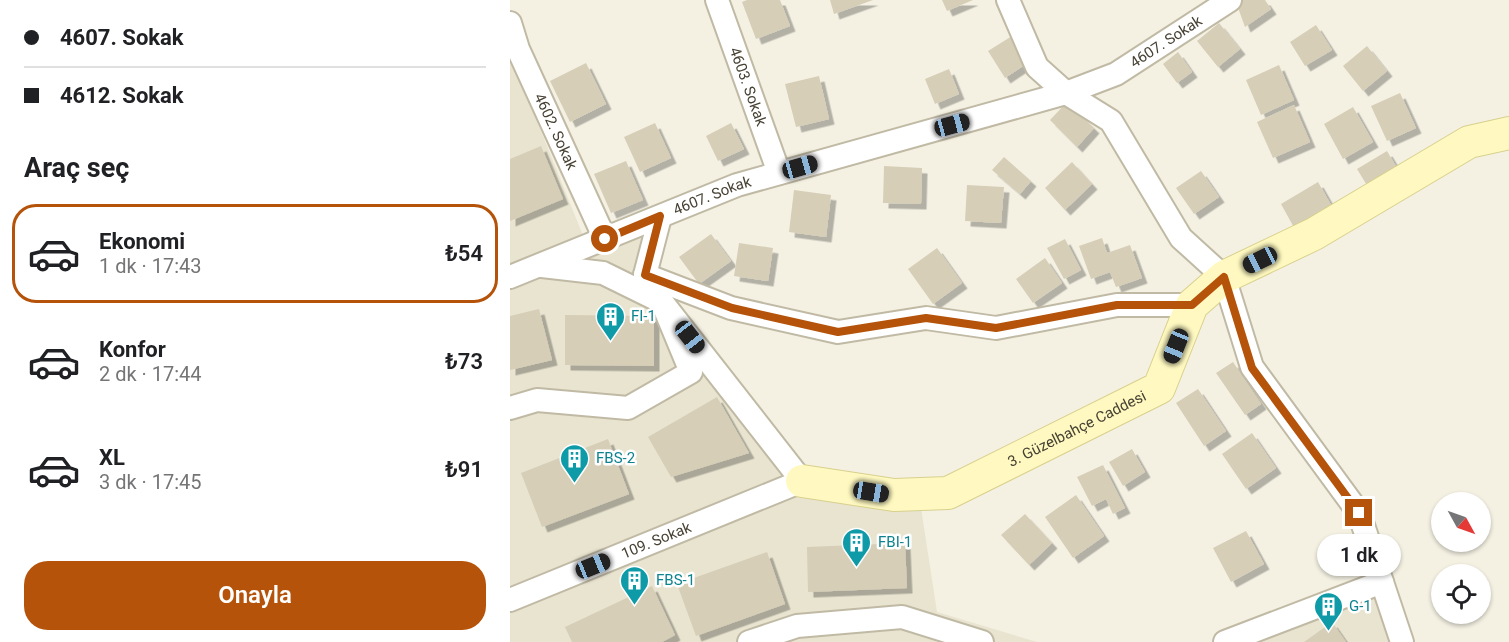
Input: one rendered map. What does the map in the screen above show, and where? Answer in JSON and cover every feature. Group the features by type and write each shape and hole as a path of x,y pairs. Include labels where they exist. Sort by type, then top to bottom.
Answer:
{"street":[{"name":"4603. Sokak","path":"717,0 779,173"},
{"path":"1008,0 1037,67 1066,93 1111,121 1181,238 1224,277 1252,368 1359,513 1402,642"},
{"name":"4607. Sokak","path":"510,277 737,185 1066,93 1116,74 1230,0"},
{"name":"4602. Sokak","path":"510,23 518,49 605,239"},
{"name":"3. Güzelbahçe Caddesi","path":"802,481 894,495 948,493 1159,388 1192,305 1224,277 1314,234 1469,142 1509,133"},
{"path":"660,216 645,275 662,302 802,481"},
{"path":"510,408 537,400 628,408 691,372 662,302 603,273 538,266"},
{"path":"645,275 732,308 838,332 926,318 996,328 1117,305 1192,305"},
{"name":"109. Sokak","path":"510,600 802,481"},
{"path":"1225,642 1382,582"},
{"path":"749,642 797,626 902,617 982,642"}],"shaded area":[{"path":"510,54 584,238 641,223 657,284 803,466 919,495 937,612 1037,642 510,642"},
{"path":"1378,570 1414,642 1218,642"}],"building":[{"path":"780,0 790,26 756,39 742,2"},
{"path":"830,0 873,0 834,14"},
{"path":"942,0 973,0 947,11"},
{"path":"1243,0 1265,0 1271,9 1245,27 1237,5"},
{"path":"1219,23 1240,49 1218,67 1197,41"},
{"path":"1316,25 1332,50 1305,66 1290,42"},
{"path":"1012,36 1029,62 1005,78 988,51"},
{"path":"1367,46 1387,71 1363,91 1343,66"},
{"path":"1178,52 1192,72 1177,83 1163,64"},
{"path":"586,63 606,104 570,122 550,81"},
{"path":"1279,65 1294,100 1261,115 1246,80"},
{"path":"949,69 959,94 935,104 925,79"},
{"path":"819,76 829,119 796,127 785,84"},
{"path":"1400,93 1416,128 1387,141 1371,106"},
{"path":"1067,102 1094,128 1077,147 1050,120"},
{"path":"1294,105 1310,142 1273,158 1257,122"},
{"path":"1353,107 1373,142 1343,159 1324,124"},
{"path":"655,123 671,158 640,172 624,137"},
{"path":"731,123 744,149 718,161 706,136"},
{"path":"541,146 563,199 510,221 510,159"},
{"path":"1387,151 1401,175 1371,192 1357,169"},
{"path":"1004,157 1031,181 1020,194 992,170"},
{"path":"626,161 643,200 611,213 594,174"},
{"path":"1072,162 1092,184 1065,210 1045,188"},
{"path":"884,166 922,168 921,204 883,203"},
{"path":"1201,171 1219,197 1194,214 1176,188"},
{"path":"1318,182 1335,212 1297,233 1281,204"},
{"path":"967,185 1004,187 1001,223 965,221"},
{"path":"794,190 831,195 826,237 789,232"},
{"path":"711,234 731,261 699,284 679,257"},
{"path":"1102,238 1107,253 1130,245 1142,278 1116,287 1110,272 1091,279 1079,246"},
{"path":"1065,239 1081,270 1064,279 1047,248"},
{"path":"739,243 773,248 768,281 734,276"},
{"path":"937,248 962,283 933,304 908,269"},
{"path":"1045,258 1062,283 1033,303 1016,279"},
{"path":"539,309 552,360 510,370 510,316"},
{"name":"FI-1","path":"565,315 654,316 654,366 565,365"},
{"path":"1233,362 1261,404 1245,415 1216,373"},
{"path":"1198,389 1226,431 1204,446 1176,403"},
{"path":"717,397 749,453 671,477 648,437"},
{"path":"1252,433 1276,468 1246,489 1222,454"},
{"name":"FBS-2","path":"608,439 629,494 542,527 521,473"},
{"path":"1132,449 1145,472 1123,486 1109,462"},
{"path":"1103,465 1125,508 1113,514 1106,499 1092,506 1077,477"},
{"path":"1076,495 1104,536 1073,558 1045,517"},
{"path":"1025,514 1052,543 1029,565 1001,535"},
{"path":"1246,531 1264,564 1231,582 1213,548"},
{"name":"FBI-1","path":"905,543 907,588 808,592 807,547"},
{"path":"767,552 785,604 696,636 677,584"},
{"name":"FBS-1","path":"652,586 675,635 662,642 572,642 565,627"},
{"name":"G-1","path":"1332,622 1346,642 1304,642"}],"place":[{"name":"FI-1","path":"610,342"},
{"name":"FBS-2","path":"575,484"},
{"name":"FBI-1","path":"857,568"},
{"name":"FBS-1","path":"635,606"},
{"name":"G-1","path":"1328,632"}],"route":[{"path":"605,239 660,216 645,275 732,308 838,332 926,318 996,328 1117,305 1192,305 1224,277 1252,368 1359,513"}]}
